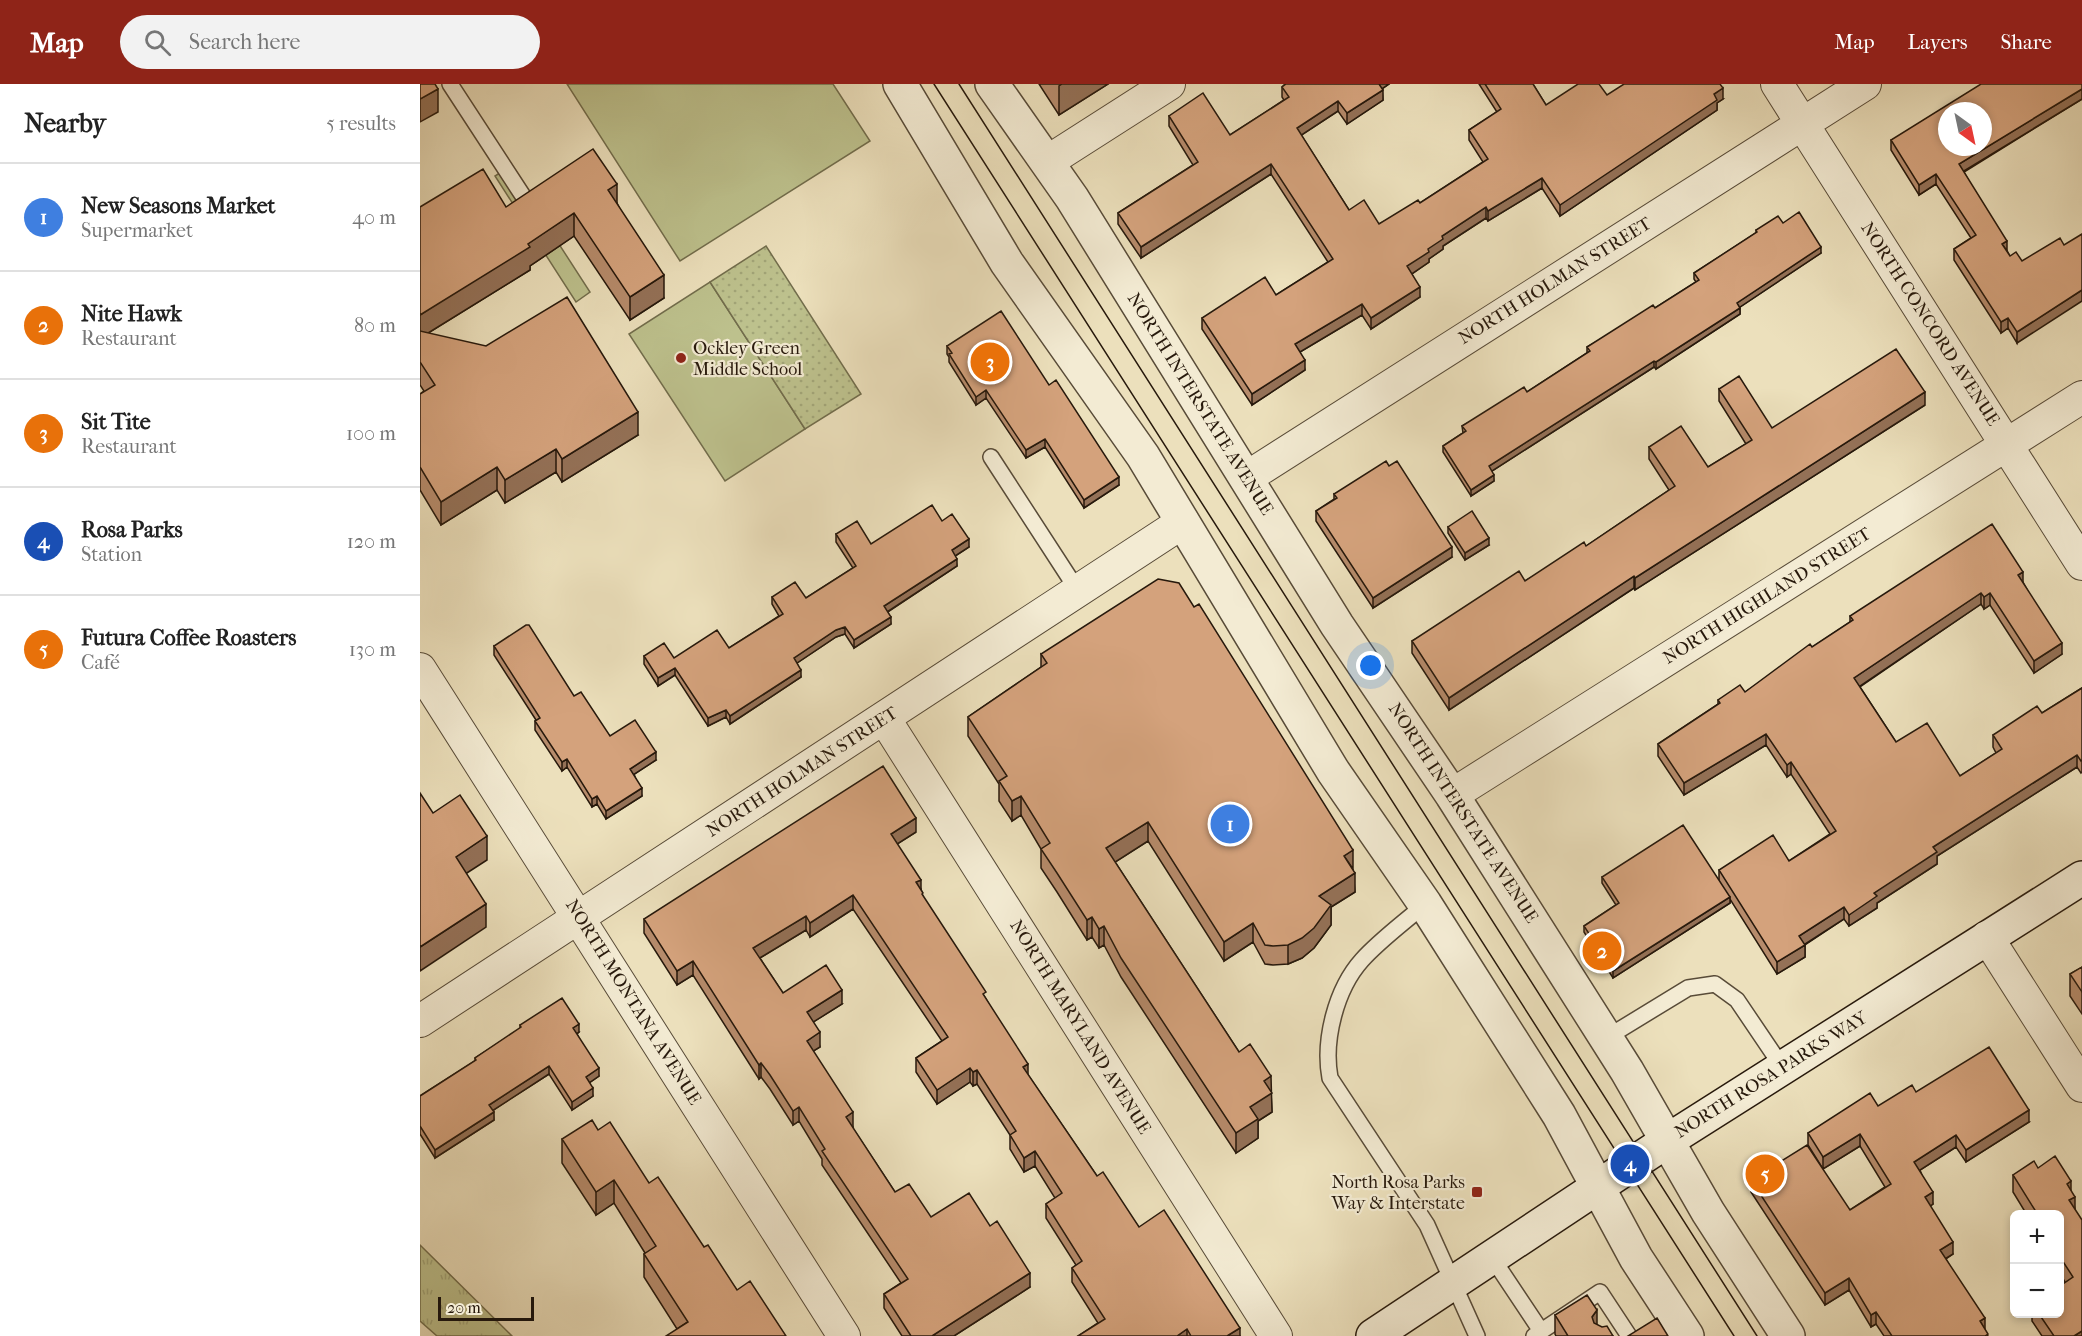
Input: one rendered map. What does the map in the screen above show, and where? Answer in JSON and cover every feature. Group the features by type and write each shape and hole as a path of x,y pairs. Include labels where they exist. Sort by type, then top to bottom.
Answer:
{"street":[{"path":"900,84 1006,263 1143,456 1333,771 1425,903 1559,1114 1636,1258 1687,1336"},
{"name":"NORTH INTERSTATE AVENUE","path":"992,84 1047,162 1337,625 1452,795 1606,1038 1708,1212 1788,1336"},
{"path":"1047,162 1169,84"},
{"name":"NORTH CONCORD AVENUE","path":"1777,84 2082,564"},
{"name":"NORTH HOLMAN STREET","path":"1245,478 1865,84"},
{"name":"NORTH HIGHLAND STREET","path":"1452,795 2082,397"},
{"name":"NORTH HOLMAN STREET","path":"420,1021 1183,522"},
{"name":"NORTH MONTANA AVENUE","path":"420,669 844,1336"},
{"name":"NORTH MARYLAND AVENUE","path":"884,718 1275,1336"},
{"name":"NORTH ROSA PARKS WAY","path":"1373,1336 1667,1141 2082,878"},
{"path":"1987,938 2082,1086"}],"lane":[{"path":"450,84 525,199"},
{"path":"991,456 1078,591"},
{"path":"1425,903 1361,960 1338,1001 1326,1057 1330,1078 1427,1225 1477,1336"},
{"path":"1606,1038 1688,988 1714,984 1737,1000 1784,1068"},
{"path":"1491,1256 1537,1334 1600,1292 1621,1330"}],"green space":[{"path":"567,84 833,84 870,141 680,261"},
{"path":"509,167 590,292 576,302 495,176"},
{"path":"766,246 861,394 805,429 710,282"},
{"path":"710,282 805,429 725,481 629,334"},
{"path":"420,1245 512,1336 437,1336 420,1321"}],"building":[{"path":"420,84 435,84 438,89 420,99"},
{"path":"1286,84 1379,84 1383,90 1347,113 1338,101 1297,128 1349,210 1364,200 1379,224 1418,200 1420,203 1488,159 1469,130 1501,109 1485,84 1533,84 1546,105 1578,84 1599,84 1607,95 1624,84 1720,84 1723,88 1714,94 1717,100 1560,205 1542,178 1488,211 1486,207 1442,236 1443,239 1428,249 1429,252 1407,266 1420,287 1371,318 1362,304 1295,344 1305,360 1252,394 1202,318 1265,277 1276,295 1333,259 1271,164 1141,247 1118,213 1198,162 1169,116 1203,93 1230,135 1289,97 1282,87"},
{"path":"1981,84 2082,84 2082,89 1992,144 1992,102 1952,102"},
{"path":"1938,111 1938,156 1972,156 1959,164 2007,241 2002,244 2010,256 2016,252 2022,261 2060,238 2064,245 2082,234 2082,290 2017,332 2008,318 2001,322 1954,249 1976,235 1936,174 1919,185 1891,140"},
{"path":"593,149 617,184 608,190 664,275 630,297 574,213 528,244 530,247 420,315 420,207 483,169 506,207"},
{"path":"1799,212 1821,247 1737,303 1740,308 1489,466 1494,475 1471,490 1443,446 1466,431 1462,426 1524,387 1527,392 1590,351 1587,347 1653,305 1655,308 1699,280 1694,273 1778,216 1783,223"},
{"path":"567,297 638,412 562,459 556,449 505,480 497,467 441,502 420,467 420,394 435,385 420,362 420,331 486,346"},
{"path":"1001,311 1049,385 1056,380 1119,477 1084,500 1045,439 1026,450 986,390 976,397 949,354 952,353 947,346"},
{"path":"1896,349 1925,392 1635,578 1634,576 1449,698 1412,641 1519,571 1525,581 1584,542 1586,546 1675,486 1649,447 1681,426 1708,467 1752,440 1719,389 1739,376 1772,428"},
{"path":"1386,461 1389,466 1397,461 1452,547 1373,598 1316,511 1337,498 1334,494"},
{"path":"932,505 942,521 952,514 969,539 952,550 957,559 884,606 891,617 854,640 845,627 836,630 794,658 801,670 730,716 726,710 708,718 675,668 658,678 644,656 664,643 674,658 717,630 729,648 783,614 772,597 795,582 806,598 856,566 836,534 857,521 871,544"},
{"path":"1472,511 1489,538 1465,553 1448,527"},
{"path":"1992,524 2023,572 2018,575 2062,643 2034,661 1990,593 1984,597 1981,593 1854,678 1896,742 1927,723 1960,776 2002,749 1993,735 2037,706 2042,713 2082,688 2082,760 2077,755 1933,847 1937,852 1874,893 1877,896 1849,915 1844,907 1799,936 1805,945 1777,962 1719,870 1773,835 1789,861 1836,831 1791,762 1787,765 1766,734 1684,783 1658,744 1720,703 1718,700 1740,685 1745,692 1810,644 1812,647 1853,620 1850,616"},
{"path":"1158,579 1179,583 1194,607 1199,604 1353,850 1344,856 1355,873 1319,896 1331,905 1314,928 1302,938 1288,945 1273,946 1265,945 1253,923 1224,942 1148,822 1106,848 1239,1052 1250,1044 1271,1076 1264,1081 1272,1093 1250,1107 1258,1119 1236,1133 1121,958 1104,926 1099,929 1092,917 1087,920 1041,849 1050,843 1021,796 1012,801 999,781 1007,776 968,717 1047,663 1041,654"},
{"path":"529,625 574,696 581,692 610,736 635,720 656,752 630,769 642,788 606,811 597,796 592,799 567,759 562,762 535,721 540,718 494,646"},
{"path":"883,766 916,818 891,834 921,880 916,882 922,894 986,992 983,994 1028,1064 1023,1067 1097,1176 1103,1172 1139,1227 1164,1210 1240,1328 1227,1336 1191,1336 1187,1329 1177,1336 1078,1336 1105,1319 1072,1268 1082,1261 1046,1204 1062,1193 1035,1151 1024,1158 1010,1135 1016,1131 977,1070 973,1072 970,1068 937,1090 916,1058 948,1037 853,895 810,923 806,916 753,948 783,993 826,965 842,990 807,1012 820,1032 807,1041 853,1112 846,1117 895,1192 909,1184 931,1217 969,1193 990,1226 997,1221 1030,1273 932,1336 911,1336 884,1294 908,1279 822,1151 825,1149 799,1107 793,1111 770,1075 761,1063 759,1065 693,961 677,971 644,919"},
{"path":"420,793 433,813 460,795 487,836 456,857 486,904 420,947"},
{"path":"1683,825 1730,897 1613,971 1584,926 1619,903 1602,877"},
{"path":"2082,967 2082,992 2070,974"},
{"path":"562,998 579,1024 573,1028 599,1068 586,1077 593,1088 572,1102 549,1066 489,1105 494,1112 435,1150 420,1126 420,1096 476,1060 475,1058 521,1027 520,1025"},
{"path":"1989,1047 2029,1110 1966,1150 1956,1135 1914,1162 1933,1192 1925,1197 1953,1242 1940,1250 1985,1318 1980,1321 1988,1334 1985,1336 1892,1336 1876,1312 1871,1315 1849,1278 1825,1293 1751,1180 1807,1145 1850,1210 1891,1184 1860,1134 1823,1157 1808,1133 1870,1093 1878,1106 1912,1085 1916,1092"},
{"path":"592,1120 598,1130 610,1122 649,1183 658,1177 704,1247 708,1245 737,1290 750,1281 786,1336 666,1336 688,1322 644,1254 656,1246 614,1180 596,1192 562,1139"},
{"path":"2055,1156 2071,1181 2067,1184 2075,1197 2069,1200 2082,1220 2082,1331 2074,1336 2054,1336 2042,1318 2064,1318 2064,1283 2073,1277 2064,1263 2064,1210 2035,1210 2013,1175 2034,1161 2038,1168"},
{"path":"1587,1295 1597,1310 1592,1317 1594,1323 1602,1327 1607,1326 1613,1336 1568,1336 1555,1315"},
{"path":"1657,1318 1668,1336 1628,1336"}],"tram line":[{"path":"934,84 1734,1336"},
{"path":"959,84 1757,1336"}],"place":[{"name":"Ockley Green Middle School","path":"681,358"},
{"name":"Sit Tite","path":"990,362"},
{"name":"New Seasons Market","path":"1230,824"},
{"name":"Nite Hawk","path":"1602,951"},
{"name":"Rosa Parks","path":"1630,1164"},
{"name":"Futura Coffee Roasters","path":"1765,1174"},
{"name":"North Rosa Parks Way & Interstate","path":"1477,1192"}]}
